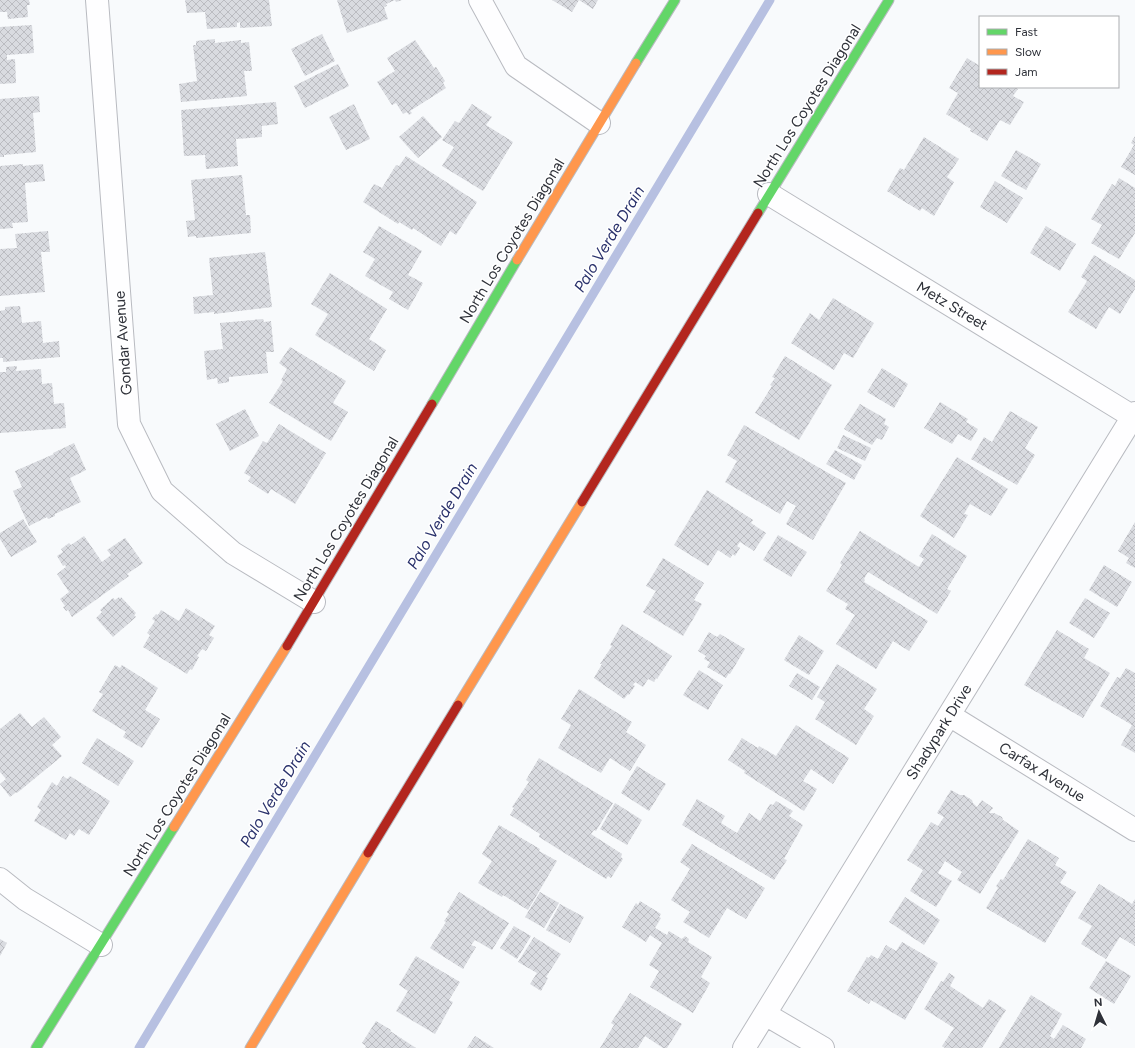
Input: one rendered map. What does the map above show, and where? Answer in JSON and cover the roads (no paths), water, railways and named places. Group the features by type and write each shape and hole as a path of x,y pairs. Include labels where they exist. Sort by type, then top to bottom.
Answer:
{"street":[{"name":"Gondar Avenue","path":"97,0 129,424 162,491 233,553 314,602"},
{"path":"480,0 516,66 599,123"},
{"name":"North Los Coyotes Diagonal","path":"36,1048 314,602 599,123 675,0"},
{"name":"North Los Coyotes Diagonal","path":"250,1048 769,194 889,0"},
{"name":"Metz Street","path":"769,194 1134,416"},
{"name":"Shadypark Drive","path":"744,1048 1134,416"},
{"name":"Carfax Avenue","path":"949,715 1135,830"},
{"path":"0,879 25,899 101,945"},
{"path":"765,1014 823,1048"}],"waterway":[{"name":"Palo Verde Drain","path":"139,1048 770,0"}]}
